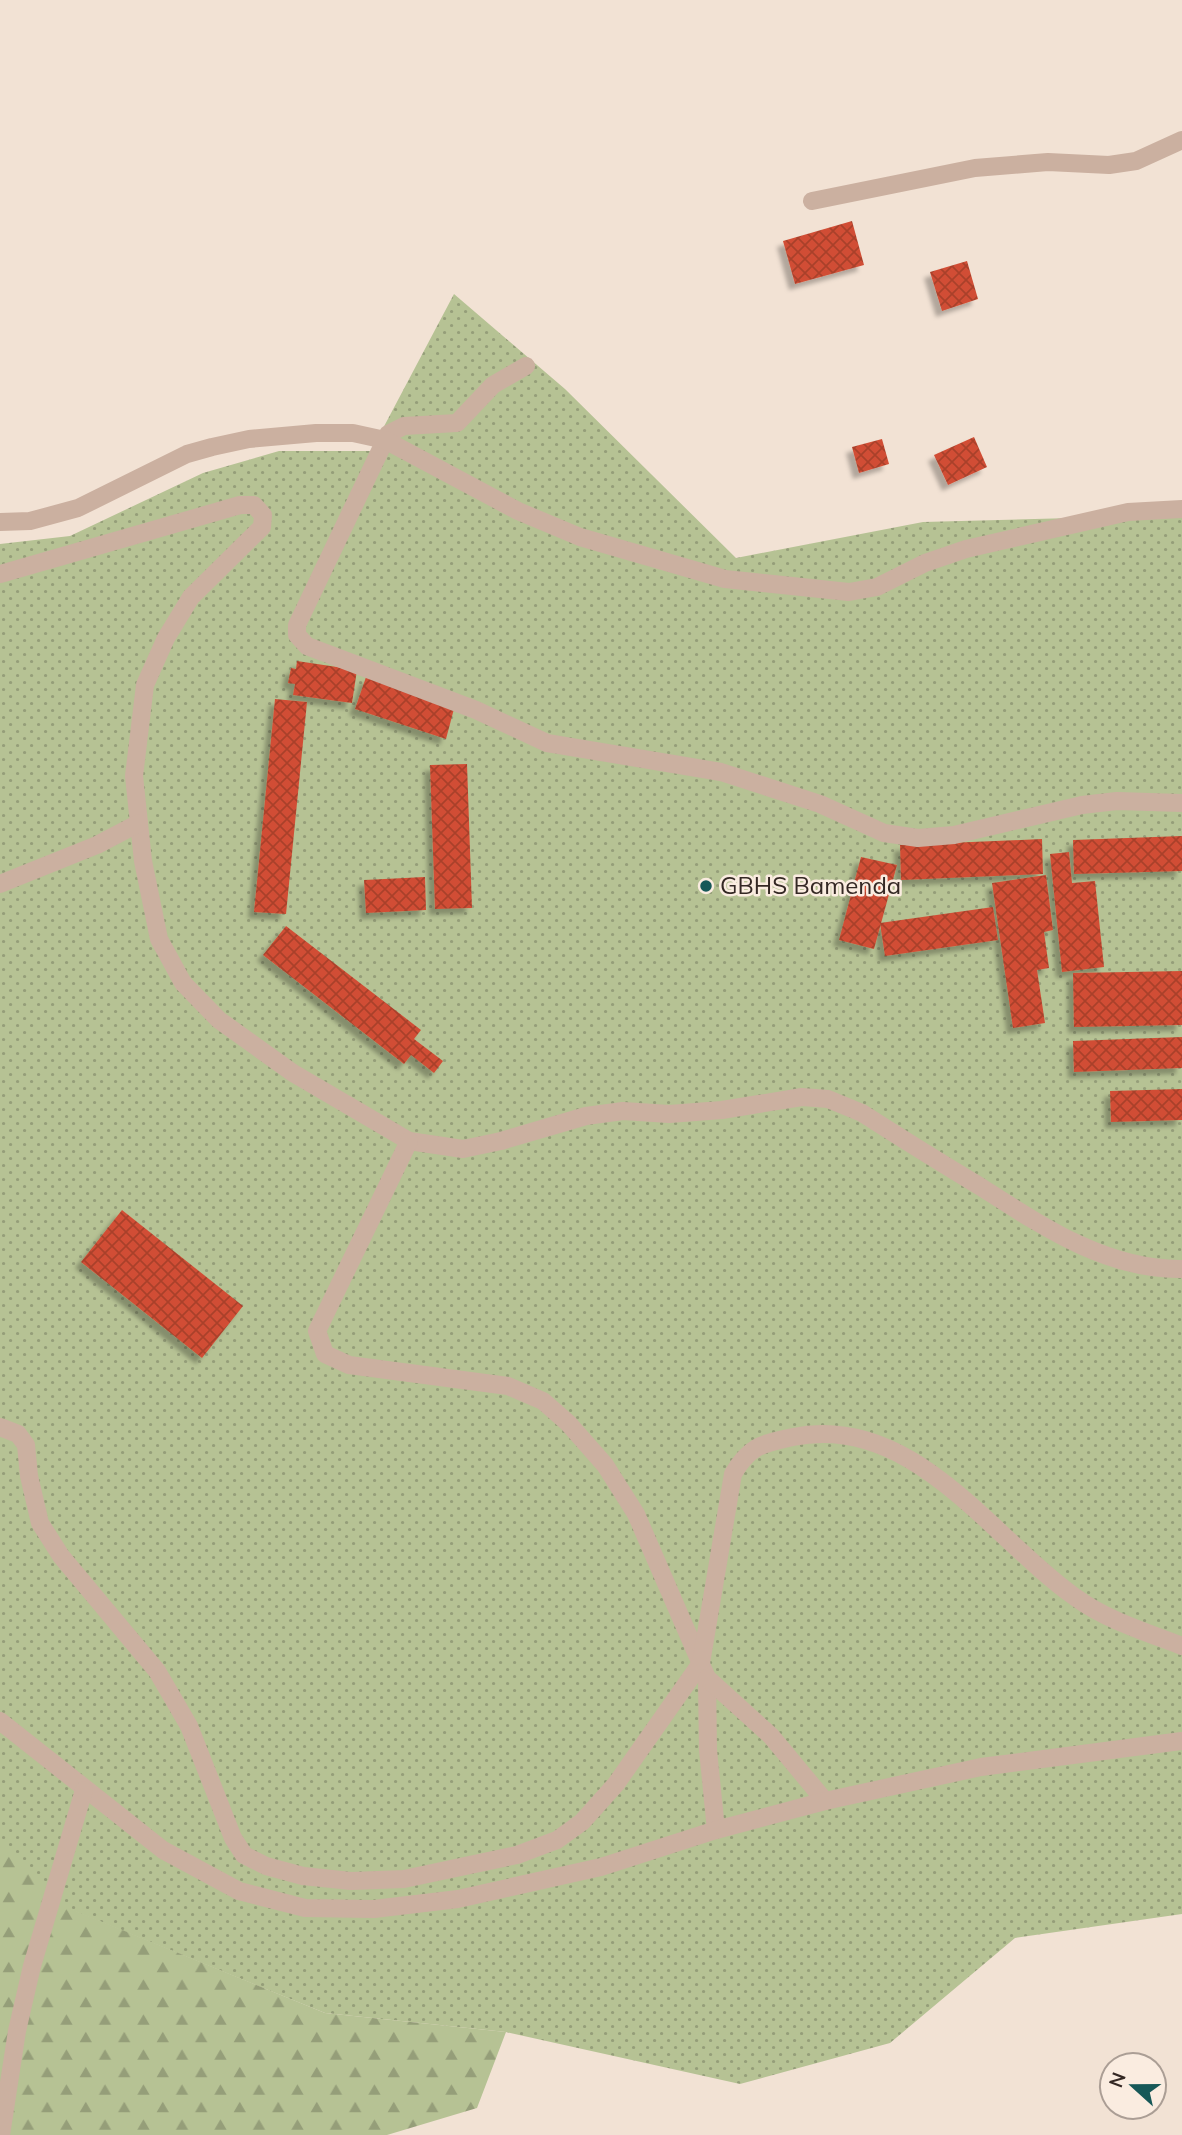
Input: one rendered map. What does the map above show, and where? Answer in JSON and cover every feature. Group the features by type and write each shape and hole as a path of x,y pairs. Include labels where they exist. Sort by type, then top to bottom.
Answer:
{"street":[{"path":"812,201 975,168 1048,162 1109,165 1136,161 1182,140"},
{"path":"526,366 493,385 457,423 394,429 385,440 297,625 297,635 307,646 476,710 547,743 721,772 820,804 884,833 918,838 954,835 1082,805 1117,801 1182,803"},
{"path":"0,523 30,521 78,508 187,454 249,439 316,433 353,433 385,440 518,511 580,537 725,579 849,592 877,587 942,555 966,549 1128,512 1182,509"},
{"path":"0,574 240,505 254,506 262,515 262,527 191,597 166,638 145,685 134,776 143,861 159,939 183,983 219,1020 293,1073 409,1141 463,1149 586,1116 623,1111 669,1114 722,1110 802,1097 828,1099 862,1113 1067,1241 1134,1263 1163,1269 1182,1269"},
{"path":"0,884 97,845 139,823"},
{"path":"409,1141 317,1331 325,1354 349,1365 508,1386 542,1401 568,1423 605,1465 636,1514 704,1670 771,1735 825,1801"},
{"path":"0,1427 18,1434 26,1445 29,1476 40,1523 61,1556 157,1671 188,1726 233,1838 244,1855 266,1866 303,1876 339,1880 404,1879 517,1855 557,1840 582,1822 616,1784 704,1670"},
{"path":"716,1830 704,1670 733,1474 744,1454 762,1444 819,1432 866,1441 910,1458 954,1490 1075,1598 1116,1620 1182,1646"},
{"path":"0,1721 84,1790 174,1856 239,1891 305,1908 374,1909 458,1899 601,1867 716,1830 825,1801 981,1767 1182,1741"},
{"path":"1,2135 17,2031 32,1966 84,1790"}],"green space":[{"path":"454,294 565,389 736,558 923,522 1182,515 1182,1914 1015,1938 890,2043 740,2084 506,2032 325,2013 52,1902 0,1851 0,544 70,536 203,473 279,451 371,451"},
{"path":"0,1844 71,1909 325,2013 506,2032 477,2108 387,2135 0,2135"}],"building":[{"path":"852,221 864,265 795,284 783,241"},
{"path":"967,261 978,299 942,311 930,272"},
{"path":"974,437 987,467 948,485 934,455"},
{"path":"882,439 889,464 859,473 852,447"},
{"path":"297,661 357,670 352,703 293,695 295,684 288,683 291,668 296,669"},
{"path":"366,677 455,705 446,739 355,709"},
{"path":"275,699 307,702 286,914 254,912"},
{"path":"467,764 472,908 435,909 430,765"},
{"path":"1182,836 1182,871 1074,874 1073,840"},
{"path":"1042,839 1043,874 901,880 900,845"},
{"path":"1069,852 1072,883 1095,881 1104,967 1062,972 1050,854"},
{"path":"861,857 897,865 874,949 839,940"},
{"path":"1046,875 1053,930 1044,932 1049,968 1037,970 1045,1023 1013,1028 992,883"},
{"path":"425,877 426,910 366,913 364,880"},
{"path":"993,907 998,940 885,956 880,923"},
{"path":"286,926 421,1030 414,1039 443,1061 434,1073 411,1055 404,1064 263,955"},
{"path":"1182,971 1182,1025 1074,1027 1073,973"},
{"path":"1182,1037 1182,1068 1074,1072 1073,1041"},
{"path":"1182,1089 1182,1120 1111,1122 1110,1091"},
{"path":"122,1210 243,1306 202,1358 81,1262"}],"place":[{"name":"GBHS Bamenda","path":"706,886"}]}
